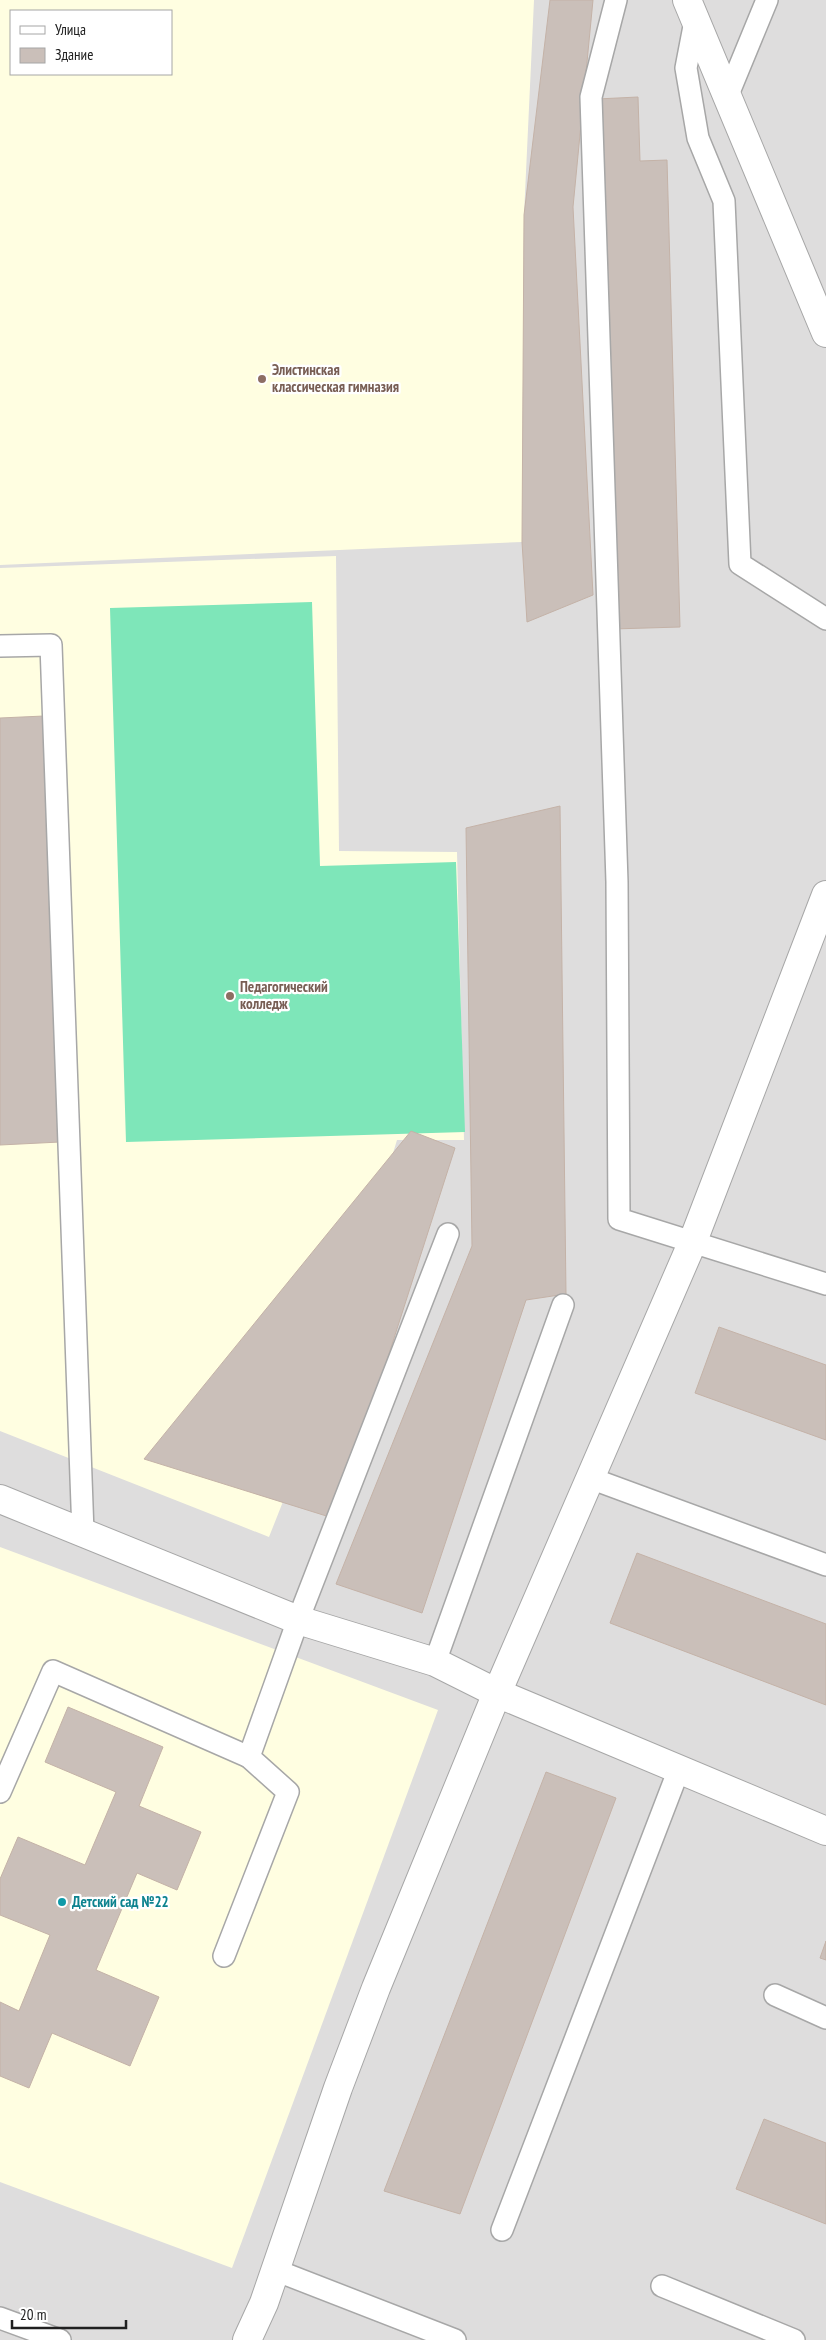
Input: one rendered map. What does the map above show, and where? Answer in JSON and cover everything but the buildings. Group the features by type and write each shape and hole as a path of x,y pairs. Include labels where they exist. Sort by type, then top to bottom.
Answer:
{"street":[{"path":"691,10 826,333"},
{"path":"247,2340 275,2270 338,2088 376,1988 497,1694 692,1241 826,895"},
{"path":"0,1499 298,1620 435,1662 497,1694 826,1831"}],"lane":[{"path":"616,0 591,97 617,882 619,1219 826,1284"},
{"path":"727,98 767,0"},
{"path":"691,10 686,68 698,138 724,200 740,564 826,619"},
{"path":"0,646 51,645 83,1533"},
{"path":"249,1757 298,1620 448,1234"},
{"path":"435,1662 563,1305"},
{"path":"590,1478 826,1565"},
{"path":"0,1792 53,1671 249,1757 288,1792 224,1956"},
{"path":"502,2230 679,1769"},
{"path":"775,1995 826,2018"},
{"path":"275,2270 454,2340"},
{"path":"662,2286 794,2340"},
{"path":"0,2318 60,2340"}],"shaded area":[{"path":"0,0 826,0 826,2340 0,2340"},
{"name":"Элистинская классическая гимназия","path":"0,0 534,0 524,215 522,542 0,565"},
{"name":"Педагогический колледж","path":"336,556 339,851 457,852 464,1140 397,1140 301,1456 269,1537 0,1431 0,568"},
{"path":"0,1547 438,1710 232,2268 0,2182"}],"green space":[{"path":"312,602 320,866 456,862 465,1132 126,1142 110,608"}],"place":[{"name":"Элистинская классическая гимназия","path":"262,379"},
{"name":"Педагогический колледж","path":"230,996"},
{"name":"Детский сад №22","path":"62,1902"}]}
